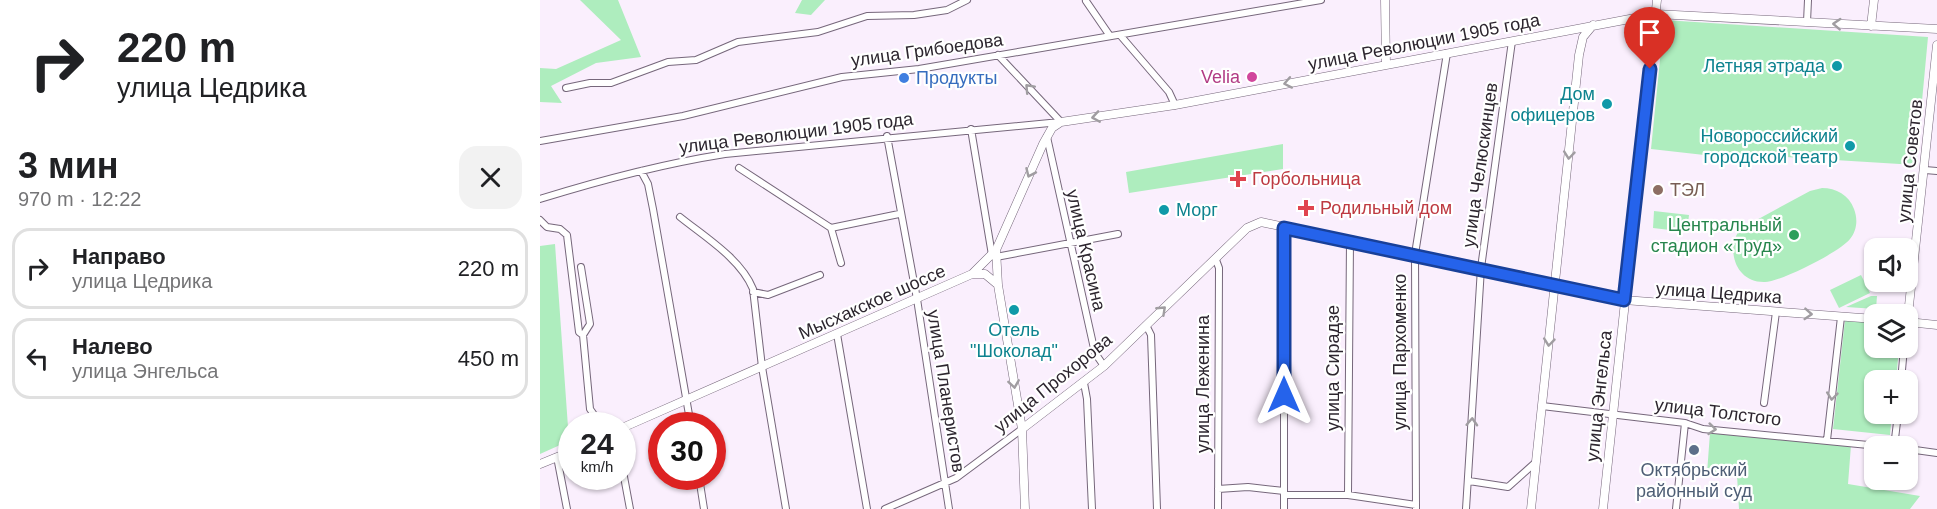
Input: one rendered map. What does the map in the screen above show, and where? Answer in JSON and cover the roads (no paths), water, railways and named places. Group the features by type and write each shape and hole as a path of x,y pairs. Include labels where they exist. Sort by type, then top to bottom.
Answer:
{"street":[{"path":"566,88 590,83 611,83 668,62 696,60 738,42 818,32 867,16 914,15 947,10 967,0"},
{"name":"улица Грибоедова","path":"540,141 683,116 832,79 920,69 1321,0"},
{"path":"1384,0 1386,65"},
{"name":"улица Энгельса","path":"1603,509 1657,0"},
{"path":"1807,22 1809,0"},
{"path":"1871,26 1874,0"},
{"path":"1086,1 1110,36"},
{"name":"улица Революции 1905 года","path":"540,199 641,171 725,154 887,136 1044,124 1175,105 1656,14 1937,29"},
{"path":"1531,509 1579,55 1583,37 1593,25"},
{"path":"1120,35 1169,92 1175,105"},
{"name":"улица Челюскинцев","path":"1466,509 1481,268 1512,41"},
{"name":"улица Советов","path":"1909,304 1937,45"},
{"name":"улица Пархоменко","path":"1416,507 1414,254 1447,53"},
{"path":"998,55 1060,122"},
{"path":"1044,124 1050,121 1051,112"},
{"name":"Мысхакское шоссе","path":"636,422 972,274 995,254 1047,137 1060,122"},
{"path":"971,129 995,254 1022,429 1025,509"},
{"name":"улица Планеристов","path":"887,136 916,299 948,509"},
{"name":"улица Красина","path":"1047,137 1068,243 1095,353 1104,366"},
{"path":"739,168 831,228 841,263"},
{"path":"1925,170 1937,171"},
{"path":"641,171 648,184 653,208 689,412"},
{"path":"831,228 900,214"},
{"path":"680,217 748,278 753,292 762,367 786,509"},
{"path":"540,220 547,227 560,229 567,235 579,332 583,336"},
{"name":"улица Цедрика","path":"1247,228 1261,222 1624,300 1864,318"},
{"name":"улица Прохорова","path":"885,509 945,484 1084,383 1216,260 1247,228"},
{"path":"1284,228 1284,509"},
{"path":"995,254 1118,234"},
{"name":"улица Сирадзе","path":"1348,495 1350,241"},
{"name":"улица Леженина","path":"1216,260 1219,268 1218,509"},
{"path":"581,267 590,324 583,336 592,412"},
{"path":"972,274 989,275 998,285"},
{"path":"753,292 768,295 820,275"},
{"path":"1764,403 1776,312"},
{"path":"1827,440 1840,317"},
{"path":"1918,323 1937,325"},
{"path":"1146,325 1151,336 1157,509"},
{"path":"837,334 867,509"},
{"path":"1084,383 1087,399 1092,509"},
{"name":"улица Толстого","path":"1542,406 1685,423 1703,429 1864,444"},
{"path":"1018,408 1027,419 1039,416"},
{"path":"1676,509 1685,423"},
{"path":"1918,450 1937,453"},
{"path":"540,464 558,457"},
{"path":"1468,481 1508,487 1536,462"},
{"path":"1218,489 1248,487 1284,493 1348,495 1416,507"},
{"path":"563,490 566,509"},
{"path":"626,490 630,509"},
{"path":"701,490 704,509"}],"place":[{"name":"Летняя этрада","path":"1837,66"},
{"name":"Velia","path":"1252,77"},
{"name":"Продукты","path":"904,78"},
{"name":"Дом офицеров","path":"1607,104"},
{"name":"Новороссийский городской театр","path":"1850,146"},
{"name":"Горбольница","path":"1238,179"},
{"name":"ТЭЛ","path":"1658,190"},
{"name":"Родильный дом","path":"1306,208"},
{"name":"Морг","path":"1164,210"},
{"name":"Центральный стадион «Труд»","path":"1794,235"},
{"name":"Отель \"Шоколад\"","path":"1014,310"},
{"name":"Октябрьский районный суд","path":"1694,450"}]}
